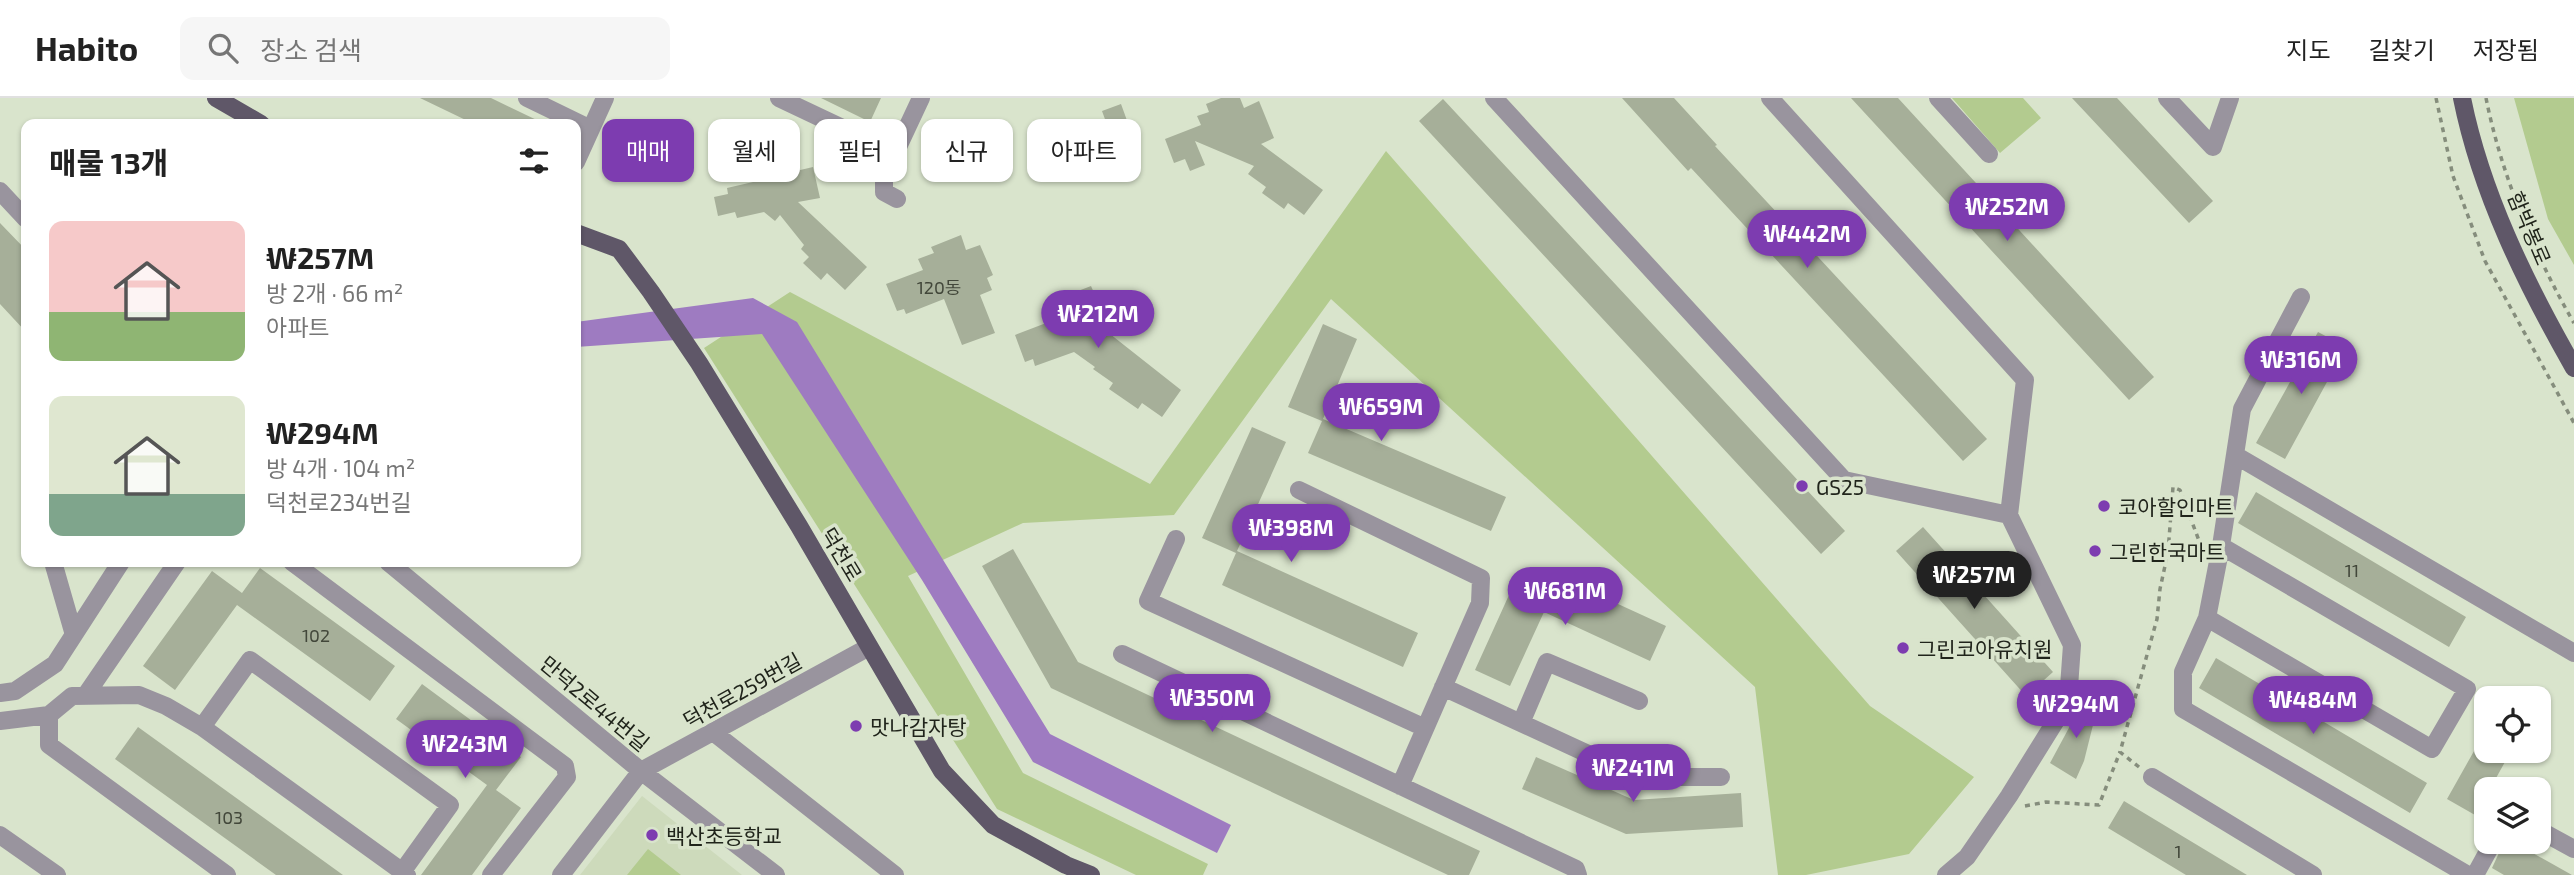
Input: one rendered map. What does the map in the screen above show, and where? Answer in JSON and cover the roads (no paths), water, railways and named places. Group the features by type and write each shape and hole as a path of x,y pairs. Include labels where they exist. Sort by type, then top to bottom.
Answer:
{"main road":[{"path":"216,98 241,119"},
{"path":"216,98 252,119"},
{"name":"함박봉로","path":"2462,98 2494,207 2543,314 2574,368"},
{"name":"덕천로","path":"581,235 618,249 699,363 942,771 993,825 1063,870 1091,875"}],"street":[{"path":"527,98 570,119"},
{"path":"581,151 605,98"},
{"path":"779,98 823,119"},
{"path":"907,128 921,98"},
{"path":"1494,98 1844,480 2010,515"},
{"path":"1770,98 2025,380 2010,515 2072,645 2068,701 2009,796 1967,857 1946,875"},
{"path":"1938,98 1989,153"},
{"path":"2167,98 2213,147 2230,98"},
{"path":"581,124 591,129"},
{"path":"884,182 884,192 897,199"},
{"path":"0,191 21,214"},
{"path":"2301,297 2242,409 2207,618 2183,672 2183,709 2468,875"},
{"path":"2235,455 2574,653"},
{"path":"1299,491 1481,578 1480,603 1400,786"},
{"path":"1176,538 1148,601 1425,728"},
{"path":"2207,618 2432,749 2467,689 2221,546"},
{"path":"54,567 74,635"},
{"path":"0,693 15,691 55,664 118,567"},
{"path":"85,696 174,567"},
{"path":"299,567 565,766 567,777 491,875"},
{"name":"만덕2로44번길","path":"394,567 641,771 776,875"},
{"name":"덕천로259번길","path":"561,875 641,771 870,647"},
{"path":"1122,654 1576,869 1578,875"},
{"path":"0,721 49,715 72,696 139,695 166,706 202,727 404,873 450,805 250,660 202,727"},
{"path":"1521,723 1547,662 1639,701"},
{"path":"1443,687 1638,777 1721,777"},
{"path":"49,715 49,745 227,875"},
{"path":"713,732 895,875"},
{"path":"2152,777 2313,875"},
{"path":"0,835 57,875"},
{"path":"2551,837 2574,849"},
{"path":"2475,875 2486,854"}],"place":[{"name":"GS25","path":"1802,486"},
{"name":"코아할인마트","path":"2104,506"},
{"name":"그린한국마트","path":"2095,551"},
{"name":"그린코아유치원","path":"1903,648"},
{"name":"맛나감자탕","path":"856,726"},
{"name":"백산초등학교","path":"652,835"}]}
